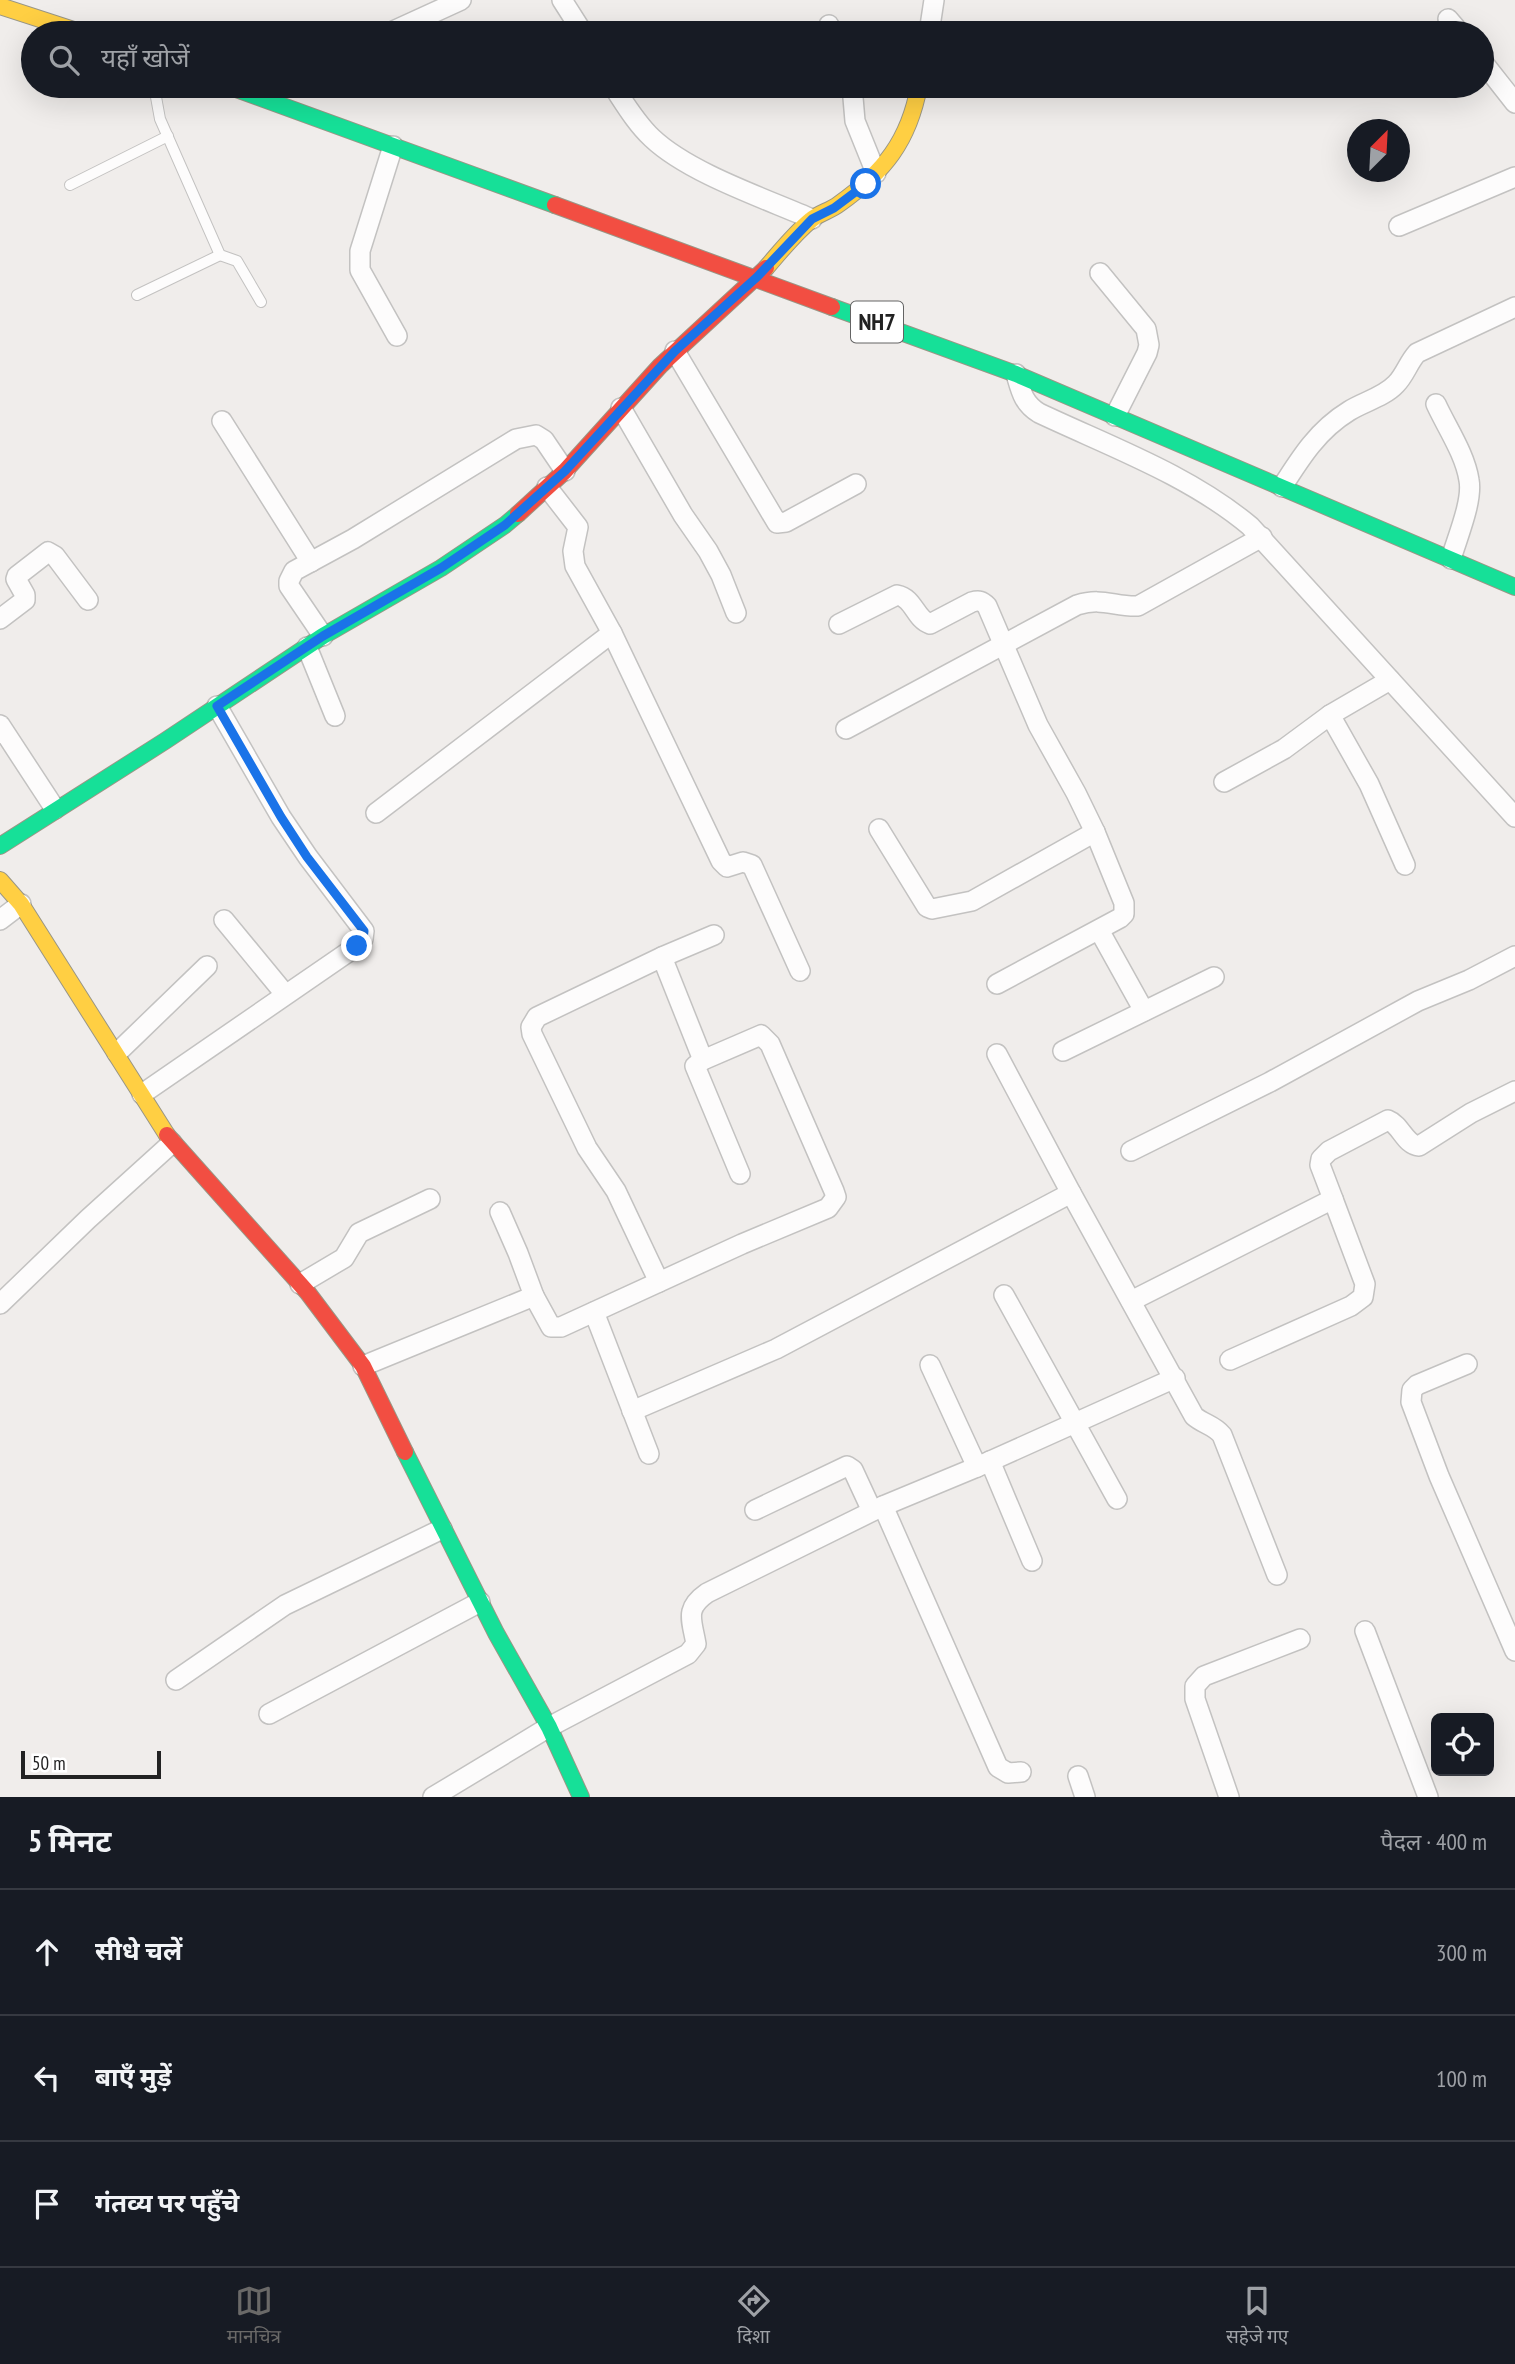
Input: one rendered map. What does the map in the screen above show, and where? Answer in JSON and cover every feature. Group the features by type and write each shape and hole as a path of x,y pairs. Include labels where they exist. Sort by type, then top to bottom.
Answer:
{"main road":[{"path":"0,6 46,21"},
{"name":"NH7","path":"280,98 393,146 1016,374 1515,587"},
{"path":"0,846 315,641 441,568 505,525 565,471 675,351 757,277 812,219 852,197 876,173 896,149 906,131 917,98"},
{"path":"0,880 21,904 172,1143 300,1284 363,1366 442,1529 549,1727 581,1797"}],"street":[{"path":"415,21 461,0"},
{"path":"562,0 575,21"},
{"path":"931,21 934,0"},
{"path":"1494,76 1515,103"},
{"path":"621,98 651,137 672,155 812,219"},
{"path":"853,98 855,121 876,173"},
{"path":"393,146 359,251 360,270 397,336"},
{"path":"1399,226 1515,177"},
{"path":"1100,273 1146,329 1149,337 1147,354 1115,416"},
{"path":"1282,487 1316,438 1331,423 1396,384 1417,353 1515,307"},
{"path":"675,351 777,523 786,522 856,484"},
{"path":"1016,374 1023,398 1029,407 1198,488 1224,504 1262,537 1515,817"},
{"path":"1436,404 1466,467 1470,482 1451,559"},
{"path":"621,408 683,515 708,551 736,613"},
{"path":"222,421 311,562"},
{"path":"335,716 315,641 289,586 294,571 516,439 536,435 544,440 565,471"},
{"path":"547,487 578,527 573,551 575,566 612,634 721,860 727,867 743,862 752,865 800,971"},
{"path":"846,729 1077,605 1100,601 1128,607 1138,606 1262,537"},
{"path":"0,619 25,600 17,576 48,552 55,556 88,600"},
{"path":"839,624 897,594 908,599 922,621 930,624 978,600 987,606 1038,725 1095,832 1126,910 1120,919 997,984"},
{"path":"376,813 612,634"},
{"path":"1224,782 1284,749 1330,715 1390,680"},
{"path":"142,1094 357,946 363,939 364,931 307,857 217,706"},
{"path":"1330,715 1369,784 1405,865"},
{"path":"0,725 55,809"},
{"path":"879,829 927,907 932,909 972,901 1095,832"},
{"path":"0,920 21,904"},
{"path":"224,920 285,994"},
{"path":"1100,930 1144,1011"},
{"path":"659,1282 616,1191 587,1148 531,1027 537,1017 662,957 715,935"},
{"path":"662,957 703,1060"},
{"path":"1131,1151 1270,1082 1418,1001 1515,957"},
{"path":"117,1053 207,966"},
{"path":"1063,1051 1213,977"},
{"path":"500,1212 519,1253 534,1296 551,1327 561,1327 741,1244 828,1208 836,1197 766,1038 761,1035 695,1066 740,1174"},
{"path":"997,1054 1194,1416 1222,1434 1277,1575"},
{"path":"1230,1360 1358,1303 1363,1297 1365,1284 1320,1165 1321,1159 1329,1151 1388,1120 1396,1125 1410,1144 1419,1146 1471,1113 1515,1091"},
{"path":"0,1304 172,1143"},
{"path":"632,1411 776,1349 1071,1194"},
{"path":"300,1284 344,1258 359,1233 430,1199"},
{"path":"1131,1301 1333,1199"},
{"path":"1004,1295 1117,1499"},
{"path":"363,1366 534,1296"},
{"path":"594,1312 649,1454"},
{"path":"1467,1364 1417,1385 1412,1390 1411,1402 1439,1476 1515,1651"},
{"path":"930,1365 1032,1560"},
{"path":"433,1797 549,1727 694,1650 696,1644 692,1606 706,1593 878,1508 1175,1378"},
{"path":"755,1510 847,1466 853,1470 878,1508 998,1767 1008,1773 1021,1772"},
{"path":"176,1680 285,1605 442,1529"},
{"path":"269,1714 480,1602"},
{"path":"1365,1631 1428,1797"},
{"path":"1230,1797 1195,1699 1195,1686 1204,1676 1300,1639"},
{"path":"1077,1776 1085,1797"}],"lane":[{"path":"156,98 167,136 220,255"},
{"path":"70,185 167,136"},
{"path":"137,295 220,255 237,261 261,302"}],"traffic: fast":[{"path":"261,98 555,205"},
{"path":"832,307 1016,374 1515,587"},
{"path":"0,846 323,636 441,568 518,514"},
{"path":"405,1452 496,1633 549,1727 581,1797"}],"traffic: slow":[{"path":"0,6 46,21"},
{"path":"766,268 805,225 855,192 881,167 901,139 917,98"},
{"path":"0,880 21,904 167,1135"}],"traffic: jam":[{"path":"555,205 832,307"},
{"path":"518,514 565,471 660,366 766,268"},
{"path":"167,1135 308,1293 363,1366 405,1452"}],"route":[{"path":"357,946 363,939 364,931 307,857 217,706 323,636 441,568 505,525 565,471 675,351 757,277 812,219 852,197 866,184"}]}
